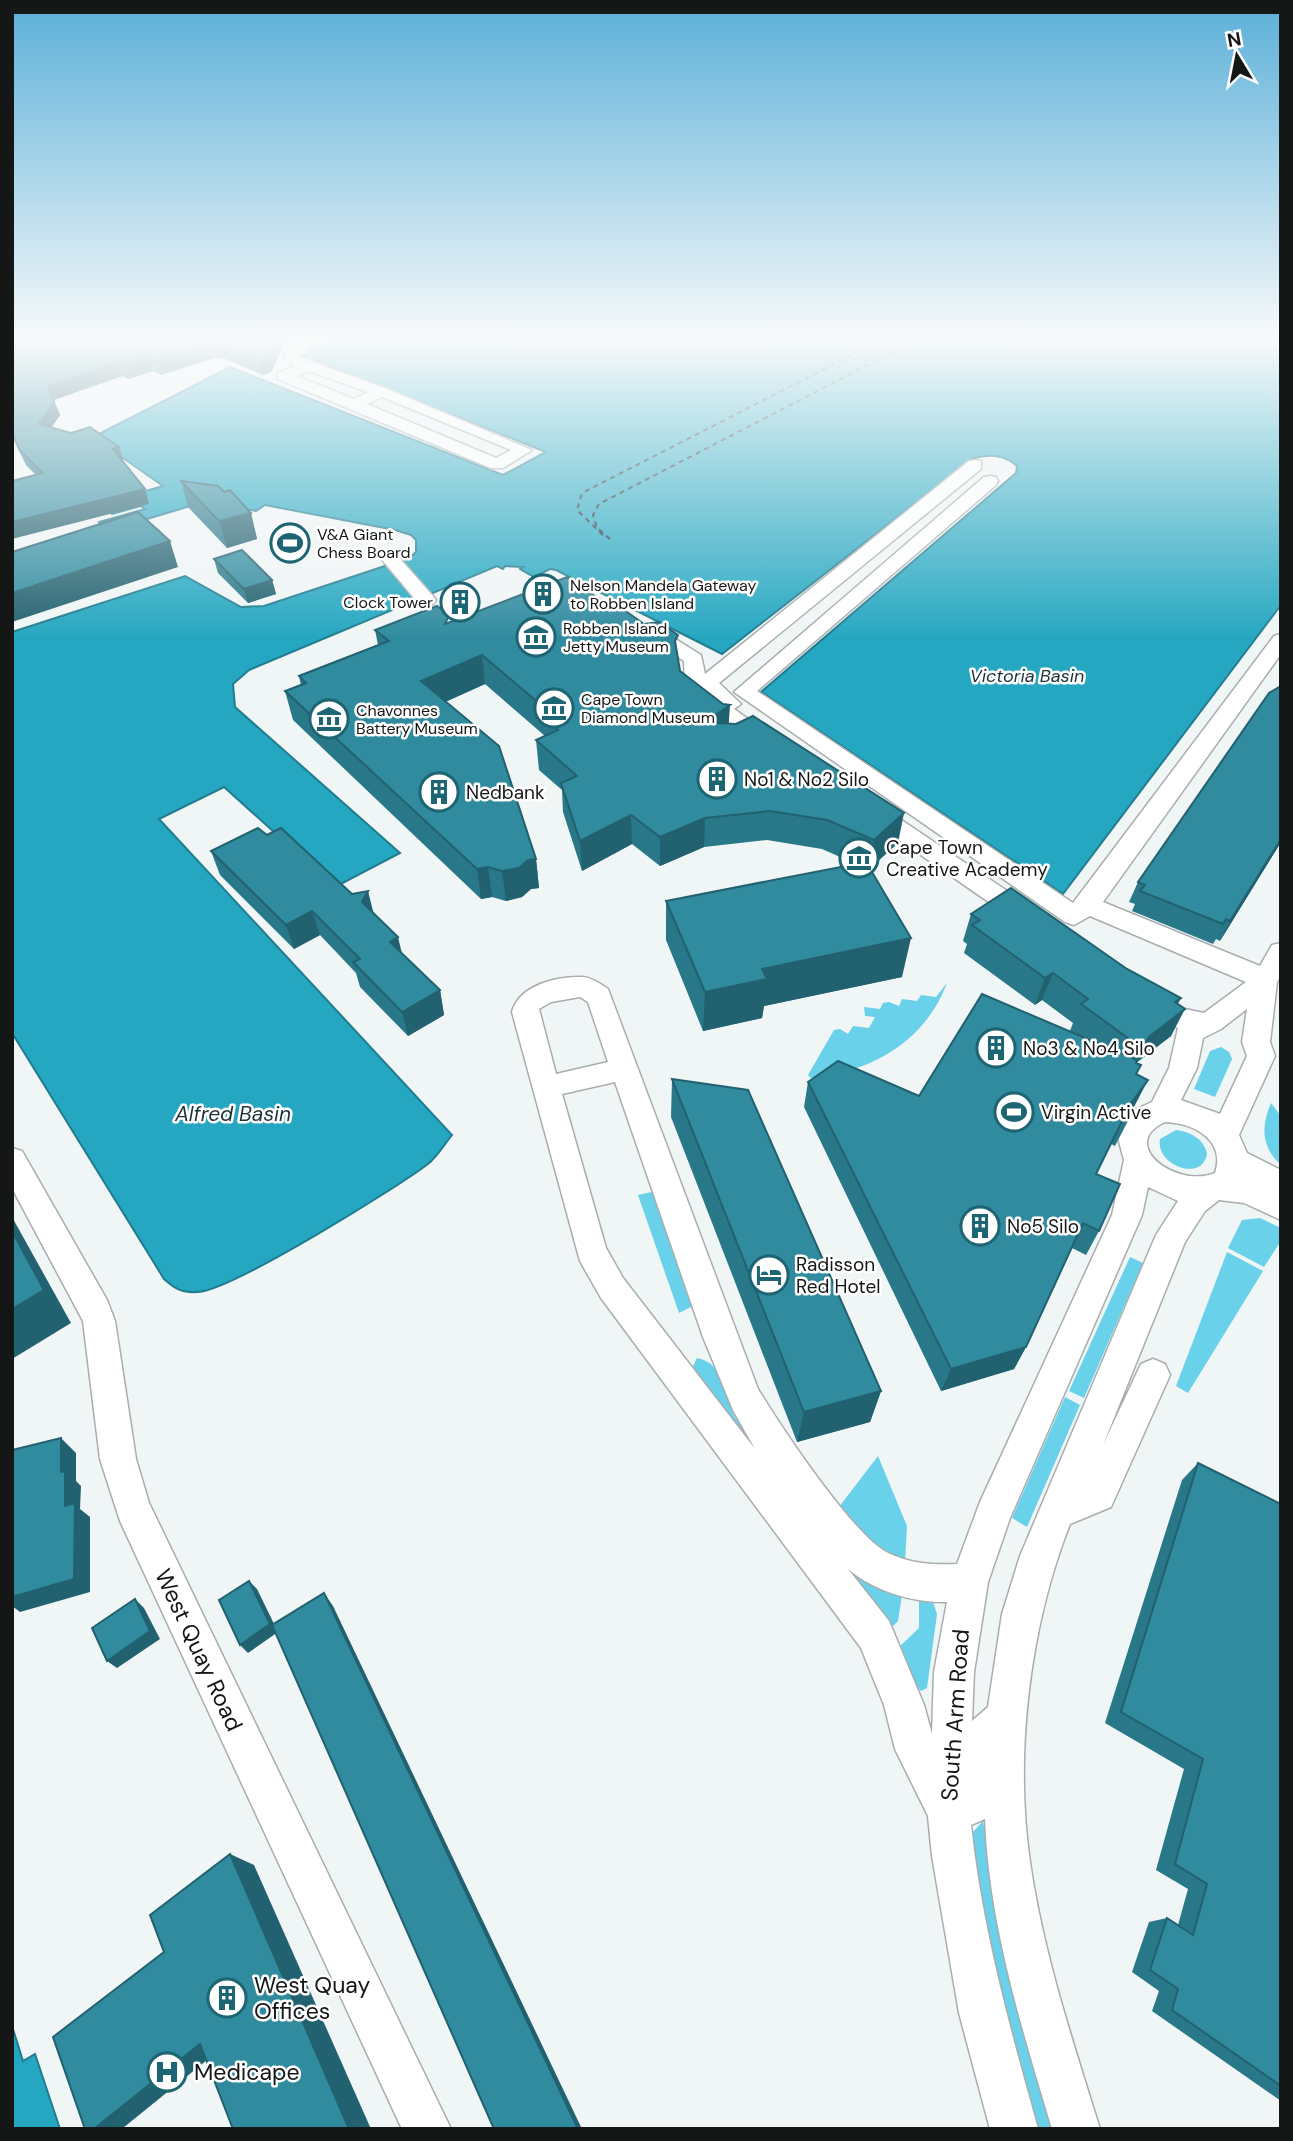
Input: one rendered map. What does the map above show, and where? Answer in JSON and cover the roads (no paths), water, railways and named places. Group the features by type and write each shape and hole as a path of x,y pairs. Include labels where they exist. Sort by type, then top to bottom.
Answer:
{"street":[{"path":"440,440 497,464 524,450 499,440"},
{"path":"744,737 743,716 708,685 709,680 975,465"},
{"path":"990,481 744,692 1074,916 1087,905 1281,640"},
{"path":"389,557 426,600"},
{"path":"628,618 694,659 695,688 744,737 786,755"},
{"path":"855,800 1047,930"},
{"path":"1087,905 1264,980"},
{"path":"1162,1110 1184,1068 1190,1032 1208,1022 1264,980 1281,952"},
{"path":"1076,2129 1038,2004 1008,1862 1004,1789 1008,1716 1021,1614 1056,1512 1172,1235 1194,1202 1231,1174 1229,1148 1261,1056 1256,1042 1264,980"},
{"path":"1125,984 1178,1018 1222,1021 1238,1026 1256,1042"},
{"path":"970,1582 925,1584 876,1568 851,1547 775,1448 745,1399 720,1337 596,992 584,987 538,996 528,1001 524,1008 597,1260 612,1288 874,1634 904,1704 915,1749 949,1812 981,1800 981,1740 1008,1716"},
{"path":"546,1087 624,1069"},
{"path":"1281,1184 1229,1148 1196,1115 1162,1110 1149,1113 1133,1128 1130,1138 1138,1161 1166,1184 1195,1191 1214,1188 1249,1191 1281,1206"},
{"name":"West Quay Road","path":"12,1160 91,1300 99,1321 118,1460 133,1508 427,2129"},
{"name":"South Arm Road","path":"1013,2129 982,2013 953,1856 949,1812 954,1672 970,1582 993,1515 1127,1215 1138,1161"},
{"path":"1056,1512 1098,1494 1153,1375"}],"water":[{"path":"97,440 414,440 503,475 546,452 516,440 1281,440 1281,605 1063,894 761,692 1016,473 1017,466 1002,457 972,459 722,654 556,570 550,569 534,577 520,569 523,567 505,566 503,569 497,566 249,670 233,684 235,707 400,853 335,887 224,787 159,819 452,1135 428,1164 277,1257 216,1287 198,1292 175,1288 164,1279 12,1033 12,632 185,576 241,607 264,606 409,558 416,552 416,540 411,535 395,530 265,505 256,511 207,501 107,531 99,522 145,509 141,506 112,514 104,503 163,486"},
{"path":"12,2026 23,2061 35,2054 60,2129 12,2129"}],"place":[{"name":"V&A Giant Chess Board","path":"290,543"},
{"name":"Nelson Mandela Gateway to Robben Island","path":"543,594"},
{"name":"Clock Tower","path":"460,602"},
{"name":"Robben Island Jetty Museum","path":"536,637"},
{"name":"Cape Town Diamond Museum","path":"554,708"},
{"name":"Chavonnes Battery Museum","path":"329,719"},
{"name":"No1 & No2 Silo","path":"717,779"},
{"name":"Nedbank","path":"439,792"},
{"name":"Cape Town Creative Academy","path":"859,858"},
{"name":"No3 & No4 Silo","path":"996,1048"},
{"name":"Virgin Active","path":"1014,1112"},
{"name":"No5 Silo","path":"980,1226"},
{"name":"Radisson Red Hotel","path":"769,1275"},
{"name":"West Quay Offices","path":"227,1998"},
{"name":"Medicape","path":"167,2072"}],"water label":[{"name":"Victoria Basin","path":"1027,676"},
{"name":"Alfred Basin","path":"233,1114"}]}
